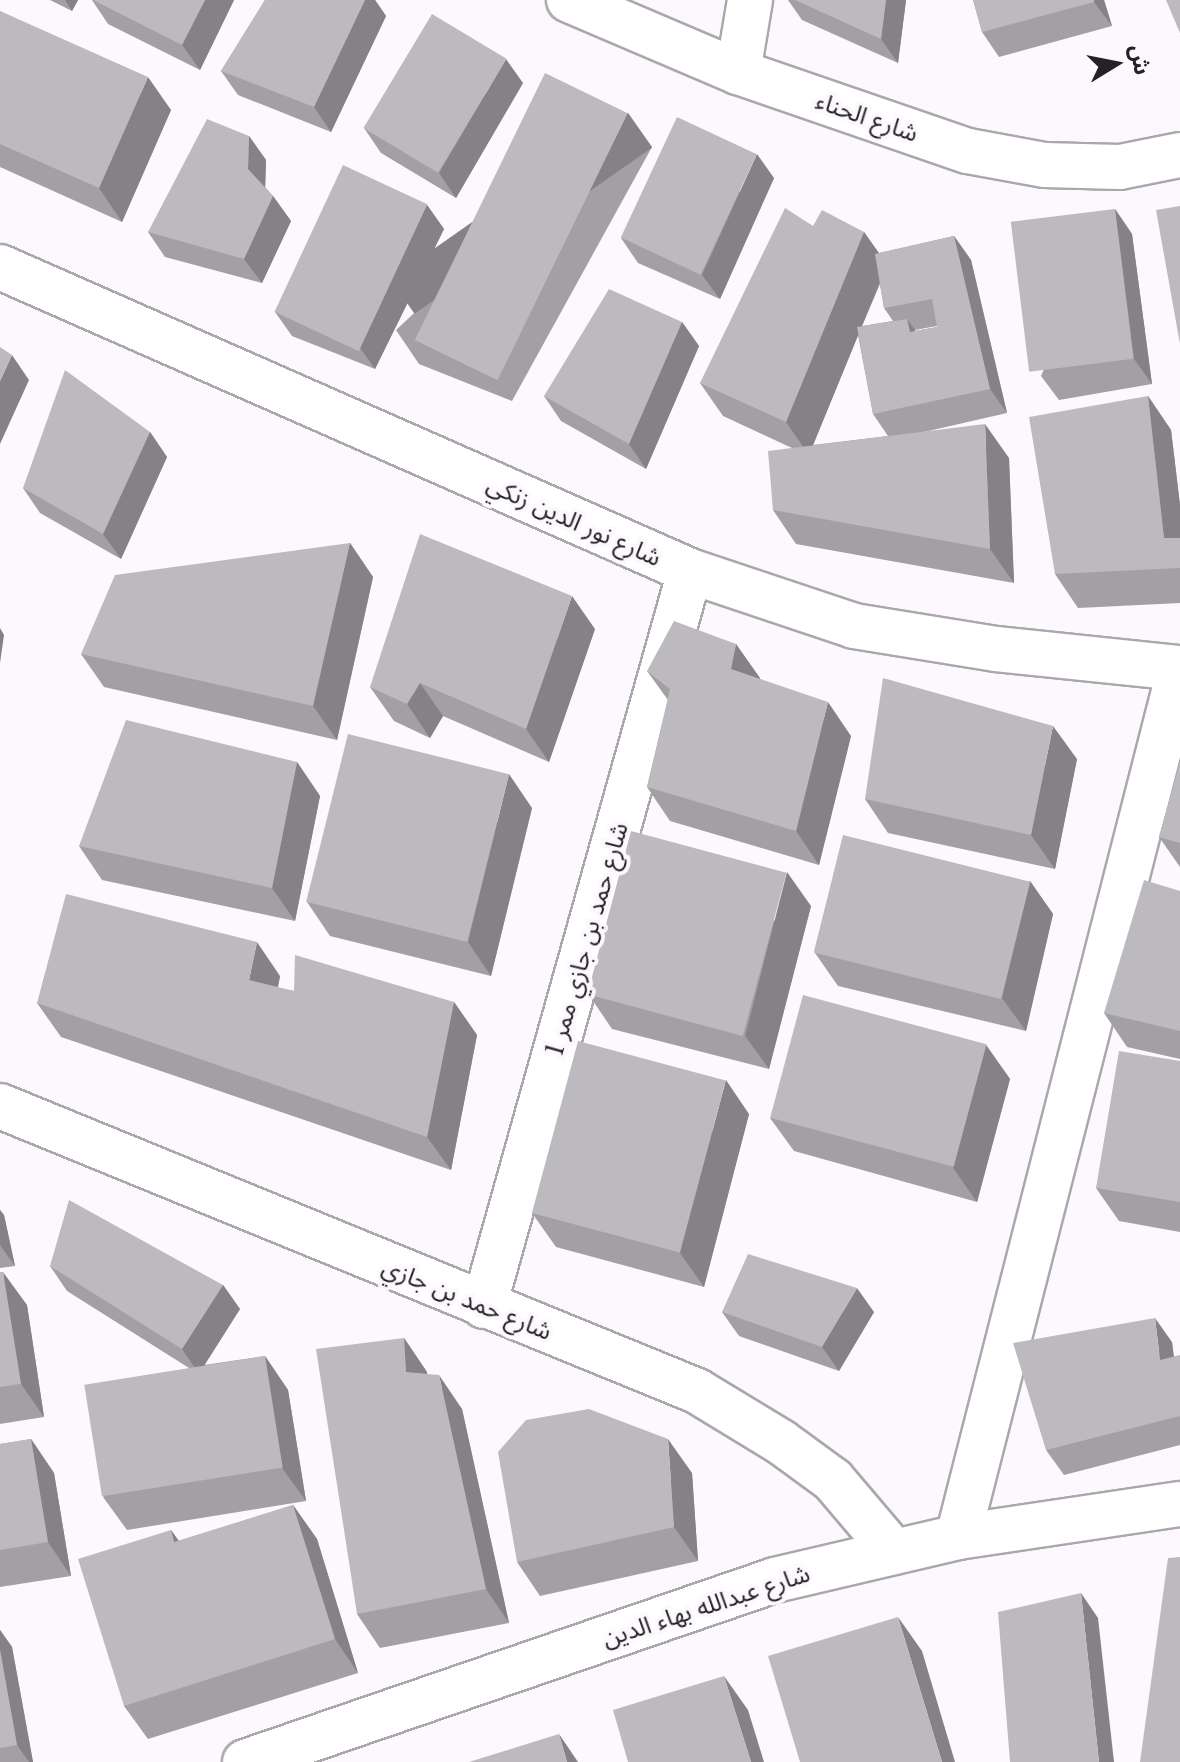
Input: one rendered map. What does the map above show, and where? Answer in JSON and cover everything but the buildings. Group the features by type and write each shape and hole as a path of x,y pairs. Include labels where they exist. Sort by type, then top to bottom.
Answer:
{"street":[{"name":"شارع الحناء","path":"569,0 738,72 968,151 1044,165 1120,167 1180,155"},
{"path":"738,72 750,0"},
{"name":"شارع نور الدين زنكي","path":"0,267 690,571 854,626 996,649 1180,668"},
{"name":"شارع حمد بن جازي ممر 1","path":"484,1306 690,571"},
{"path":"958,1537 1180,668"},
{"name":"شارع حمد بن جازي","path":"0,1106 697,1391 781,1442 833,1480 894,1552"},
{"name":"شارع عبدالله بهاء الدين","path":"245,1762 775,1580 958,1537 1180,1504"}]}
